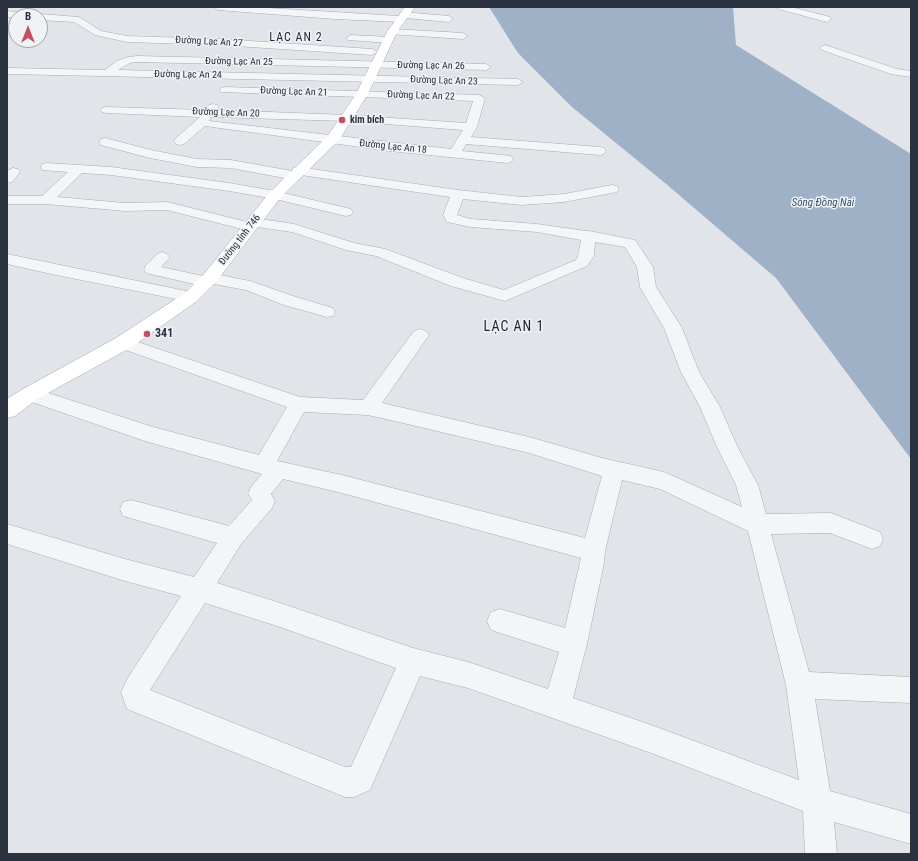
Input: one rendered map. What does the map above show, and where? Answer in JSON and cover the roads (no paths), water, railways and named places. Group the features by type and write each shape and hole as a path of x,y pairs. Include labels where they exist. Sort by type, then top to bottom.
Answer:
{"main road":[{"name":"Đường tỉnh 746","path":"7,410 30,394 123,343 190,297 208,280 275,195 296,173 332,140 362,94 395,28"}],"street":[{"path":"218,7 287,10 395,28 463,36"},
{"path":"781,7 827,19"},
{"name":"Đường Lạc An 27","path":"48,17 76,19 98,32 117,38 265,46 395,28"},
{"path":"343,38 449,19"},
{"name":"Đường Lạc An 25","path":"106,74 121,63 128,60 249,63 395,28"},
{"name":"Đường Lạc An 26","path":"395,28 486,67"},
{"path":"180,141 201,123 236,77 278,34"},
{"path":"825,48 900,73 911,74"},
{"name":"Đường Lạc An 24","path":"7,71 369,79"},
{"name":"Đường Lạc An 23","path":"369,79 518,82"},
{"name":"Đường Lạc An 21","path":"226,90 362,94"},
{"name":"Đường Lạc An 22","path":"362,94 480,98 471,127"},
{"name":"Đường Lạc An 20","path":"106,110 208,112 347,118 471,127"},
{"name":"Đường Lạc An 18","path":"201,123 332,140 507,159"},
{"path":"454,154 471,127"},
{"path":"462,140 600,150"},
{"path":"105,142 150,154 197,163 231,164 503,199 543,200 564,198 612,188"},
{"path":"47,167 111,171 275,195 346,212"},
{"path":"46,200 79,170"},
{"path":"503,199 506,183"},
{"path":"458,194 450,217 456,221 537,228 589,235 630,243 645,267 648,287 673,328 690,372 710,407 727,447 747,485 799,685 817,802 821,854"},
{"path":"7,200 46,200 125,207 168,206 252,224 294,228 351,247 380,252 457,282 505,296 582,263 586,256 589,235"},
{"path":"162,257 152,268 152,270 250,286 290,301 327,312"},
{"path":"7,259 190,297"},
{"path":"368,408 420,335"},
{"path":"123,343 299,404 368,408 529,445 614,470 664,481 756,524 831,523 872,539"},
{"path":"30,394 152,435 593,551"},
{"path":"299,404 277,440 271,467 259,493 264,501 233,537 201,590 138,685 135,692 137,699 345,782 360,780 413,661"},
{"path":"557,706 574,644 592,563 593,551 614,470"},
{"path":"131,509 233,537"},
{"path":"7,534 125,570 201,590 280,615 413,661 468,675 654,740 817,802 911,829"},
{"path":"500,621 574,644"},
{"path":"799,685 911,690"}],"water":[{"name":"Sông Đồng Nai","path":"489,7 733,7 736,45 911,154 911,459 776,278 665,183 572,107 518,53"}],"place":[{"name":"kim bích","path":"342,120"},
{"name":"341","path":"147,334"}],"district":[{"name":"LẠC AN 2","path":"296,38"},
{"name":"LẠC AN 1","path":"514,327"}]}
